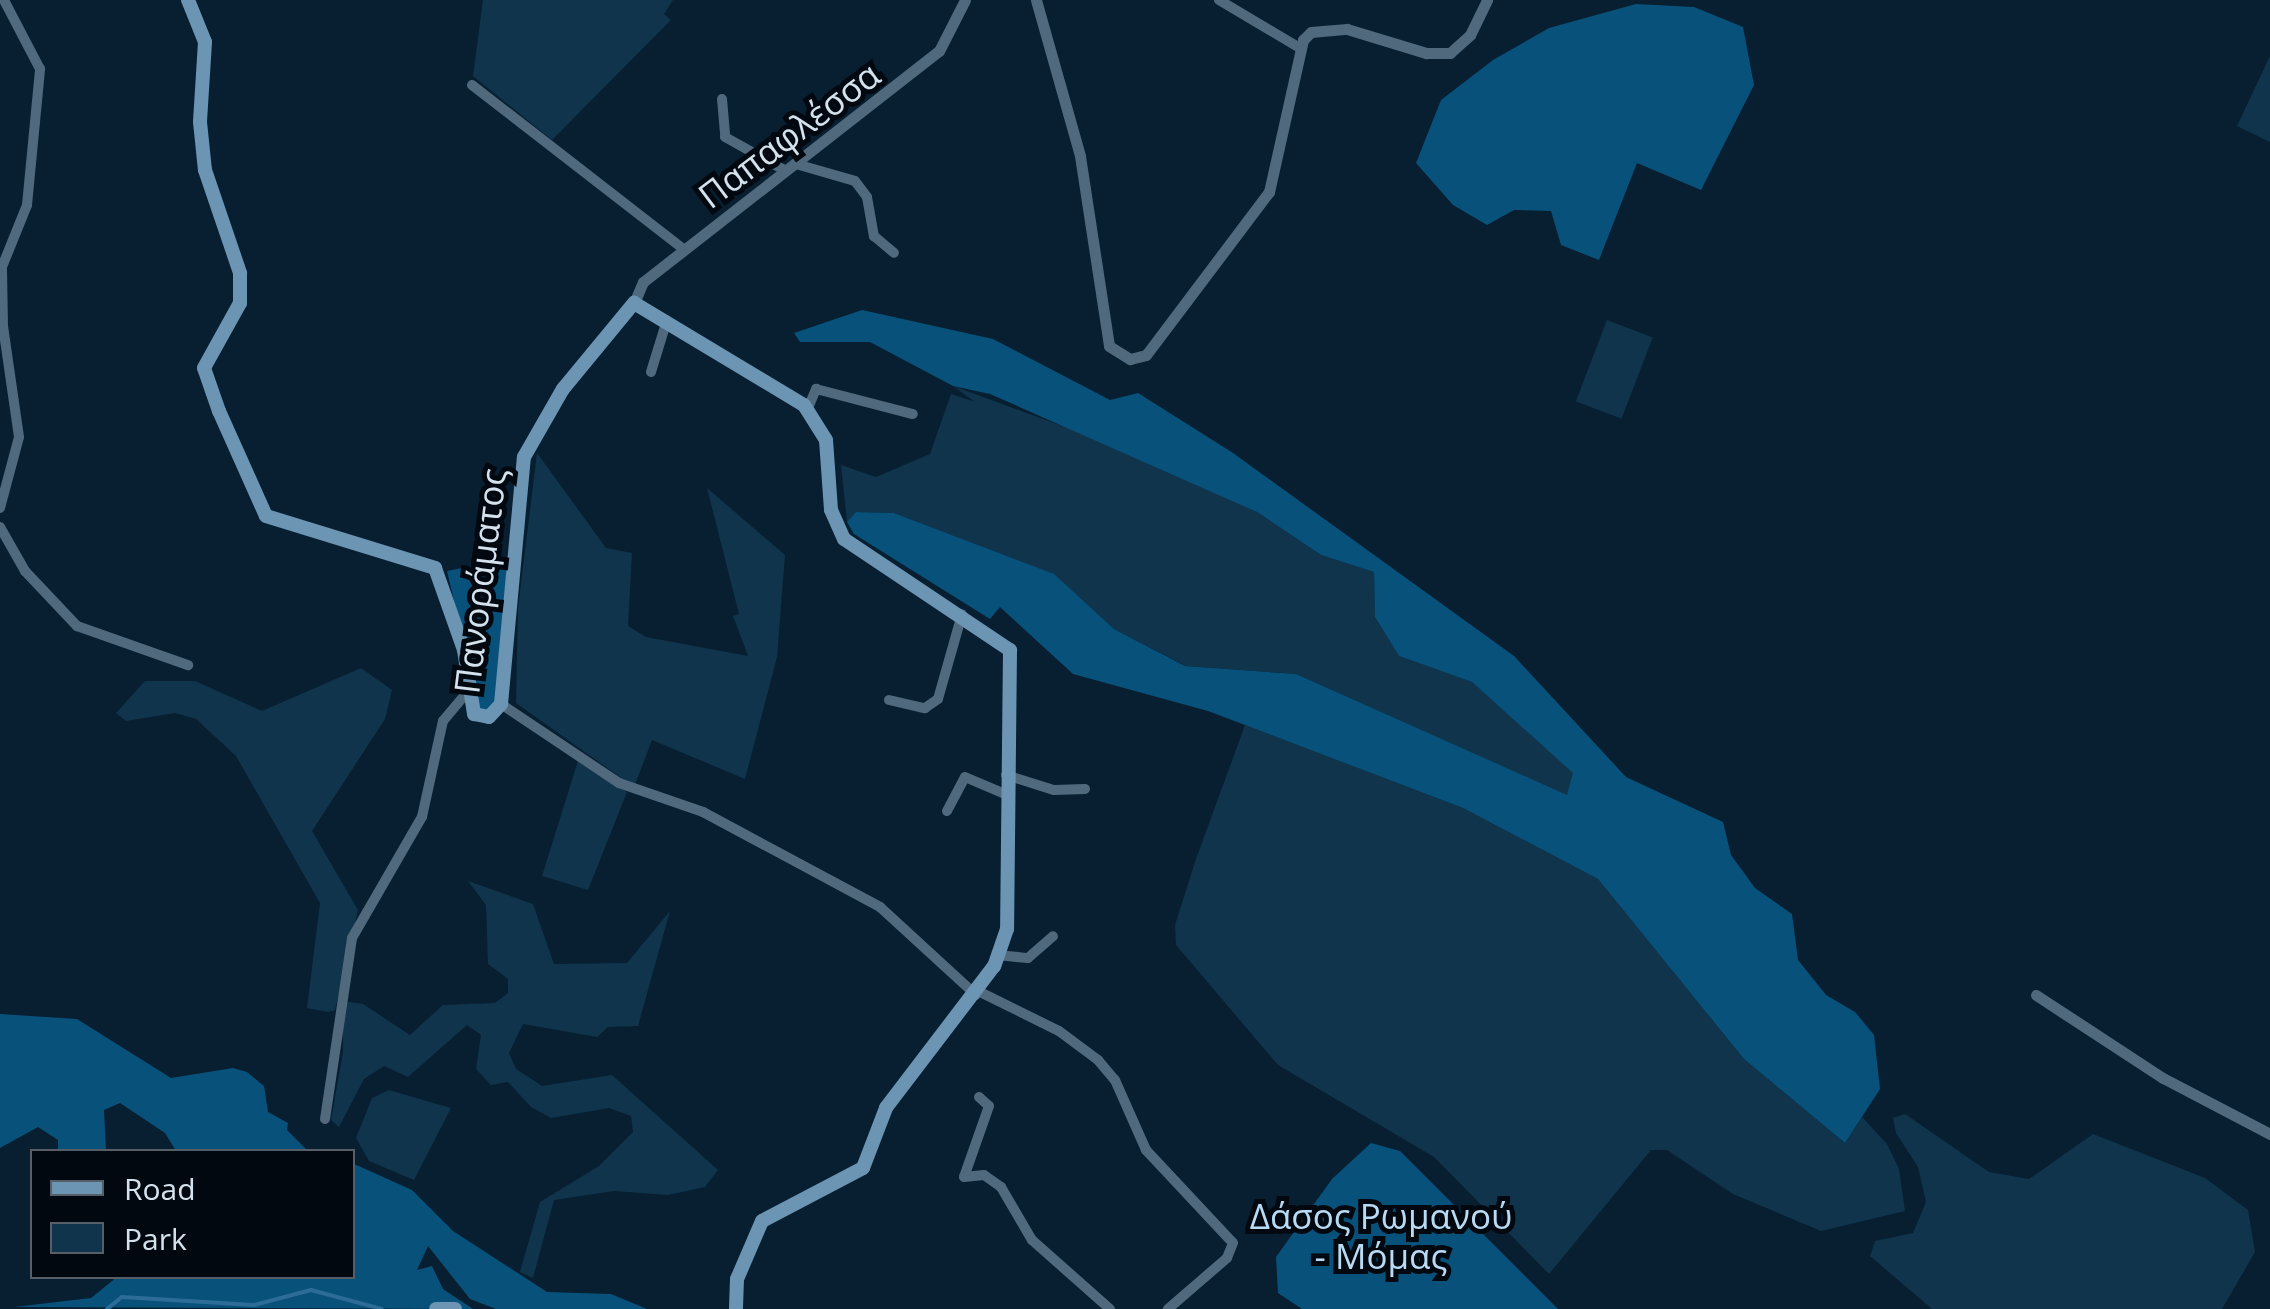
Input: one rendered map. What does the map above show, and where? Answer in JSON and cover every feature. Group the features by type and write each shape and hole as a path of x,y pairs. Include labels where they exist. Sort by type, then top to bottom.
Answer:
{"main road":[{"name":"Πανοράματος","path":"188,0 205,42 200,122 205,170 240,272 240,303 204,368 219,411 266,516 435,568 464,650 467,692 478,716 489,717 501,704 524,457 563,390 634,304"},
{"path":"634,304 667,320 808,408 826,440 831,510 840,534 1003,640 1012,655 1006,775 1007,929 998,955 978,994 886,1108 864,1168 762,1220 739,1275 736,1309"},
{"path":"436,1309 455,1309"}],"street":[{"path":"0,508 19,437 2,326 2,267 27,205 40,69 4,0"},
{"name":"Παπαφλέσσα","path":"634,304 643,282 939,51 965,0"},
{"path":"1036,0 1080,156 1109,346 1130,359 1146,355 1269,192 1298,47 1311,32 1339,28 1426,53 1450,53 1470,35 1487,0"},
{"path":"1219,0 1298,47"},
{"path":"472,85 684,250"},
{"path":"722,99 725,138 791,167 855,181 866,197 874,236 894,254"},
{"path":"651,372 667,320"},
{"path":"808,408 816,389 913,414"},
{"path":"0,527 24,571 77,626 188,666"},
{"path":"889,700 925,708 938,699 963,613"},
{"path":"325,1120 352,938 422,817 442,721 467,692"},
{"path":"501,704 618,783 703,812 880,907 978,994 1060,1030 1098,1060 1115,1080 1146,1150 1233,1243 1231,1254 1168,1309"},
{"path":"1006,775 1054,790 1085,789"},
{"path":"947,811 965,777 1006,794"},
{"path":"998,955 1028,958 1053,936"},
{"path":"2036,994 2163,1078 2270,1134"},
{"path":"979,1097 988,1106 964,1177 984,1175 995,1182 1032,1240 1110,1309"}],"green space":[{"path":"483,0 673,0 664,14 671,20 552,140 473,76"},
{"path":"1636,4 1694,7 1743,27 1754,85 1701,190 1637,163 1599,260 1561,245 1551,211 1514,210 1487,225 1453,205 1416,163 1441,100 1493,60 1549,28"},
{"path":"2270,56 2270,142 2237,126"},
{"path":"862,310 993,339 1110,400 1138,393 1233,453 1514,656 1626,777 1723,822 1731,855 1755,888 1792,914 1798,960 1826,995 1855,1012 1874,1035 1880,1089 1845,1143 1744,1059 1598,879 1463,808 1208,711 1073,674 1000,607 990,619 854,534 847,522 856,512 894,513 1054,574 1114,629 1185,666 1296,674 1567,795 1573,773 1472,682 1399,656 1375,617 1374,572 1321,555 1257,512 990,394 953,386 870,342 800,342 794,333"},
{"path":"1607,320 1653,338 1622,419 1576,401"},
{"path":"953,386 1103,441 1257,512 1321,555 1374,572 1375,617 1399,656 1472,682 1574,773 1567,796 1296,674 1186,666 1114,629 1053,574 894,513 856,512 847,522 841,465 876,477 930,454 951,394 975,402"},
{"path":"537,453 606,548 632,553 628,626 646,637 748,656 733,616 739,614 707,488 785,555 777,657 745,779 652,740 634,787 516,703 518,608"},
{"path":"508,559 501,675 495,709 480,712 447,571"},
{"path":"361,668 392,690 385,719 312,831 358,910 335,1010 328,1012 307,1008 320,903 236,756 196,719 175,713 126,721 116,713 145,681 195,681 262,711"},
{"path":"1245,725 1463,808 1598,879 1744,1059 1845,1143 1862,1117 1887,1144 1899,1169 1905,1211 1821,1231 1733,1194 1667,1150 1651,1150 1549,1274 1434,1157 1278,1065 1176,945 1175,925"},
{"path":"578,761 627,792 588,890 542,876"},
{"path":"468,881 533,904 554,964 627,963 670,911 638,1026 608,1027 597,1037 523,1024 509,1053 516,1069 542,1086 612,1075 718,1170 705,1187 668,1195 614,1191 554,1200 533,1278 520,1272 540,1202 599,1166 633,1132 631,1116 609,1108 551,1118 531,1107 508,1082 491,1085 476,1069 481,1035 467,1025 408,1077 384,1066 364,1079 339,1127 331,1120 343,1052 343,1001 363,1004 410,1035 443,1005 495,1003 508,993 508,979 488,964 486,905"},
{"path":"0,1014 77,1019 171,1078 233,1068 247,1072 264,1086 268,1112 288,1123 287,1130 306,1149 175,1149 165,1133 120,1103 104,1110 106,1149 58,1149 58,1140 38,1127 0,1148"},
{"path":"389,1090 451,1108 414,1180 369,1161 356,1138 372,1098"},
{"path":"1905,1114 1989,1172 2029,1179 2093,1134 2205,1178 2248,1210 2255,1252 2222,1309 1932,1309 1870,1256 1875,1241 1913,1233 1926,1202 1918,1167 1896,1133 1893,1118"},
{"name":"Δάσος Ρωμανού - Μόμας","path":"1371,1143 1400,1151 1558,1309 1302,1309 1278,1293 1276,1257 1332,1179"},
{"path":"355,1164 412,1190 453,1231 547,1292 611,1294 647,1309 496,1309 470,1299 428,1246 417,1270 432,1266 443,1289 473,1309 14,1307 91,1298 115,1279 355,1279"}],"waterway":[{"path":"107,1309 122,1297 254,1305 311,1290 382,1309"}]}
